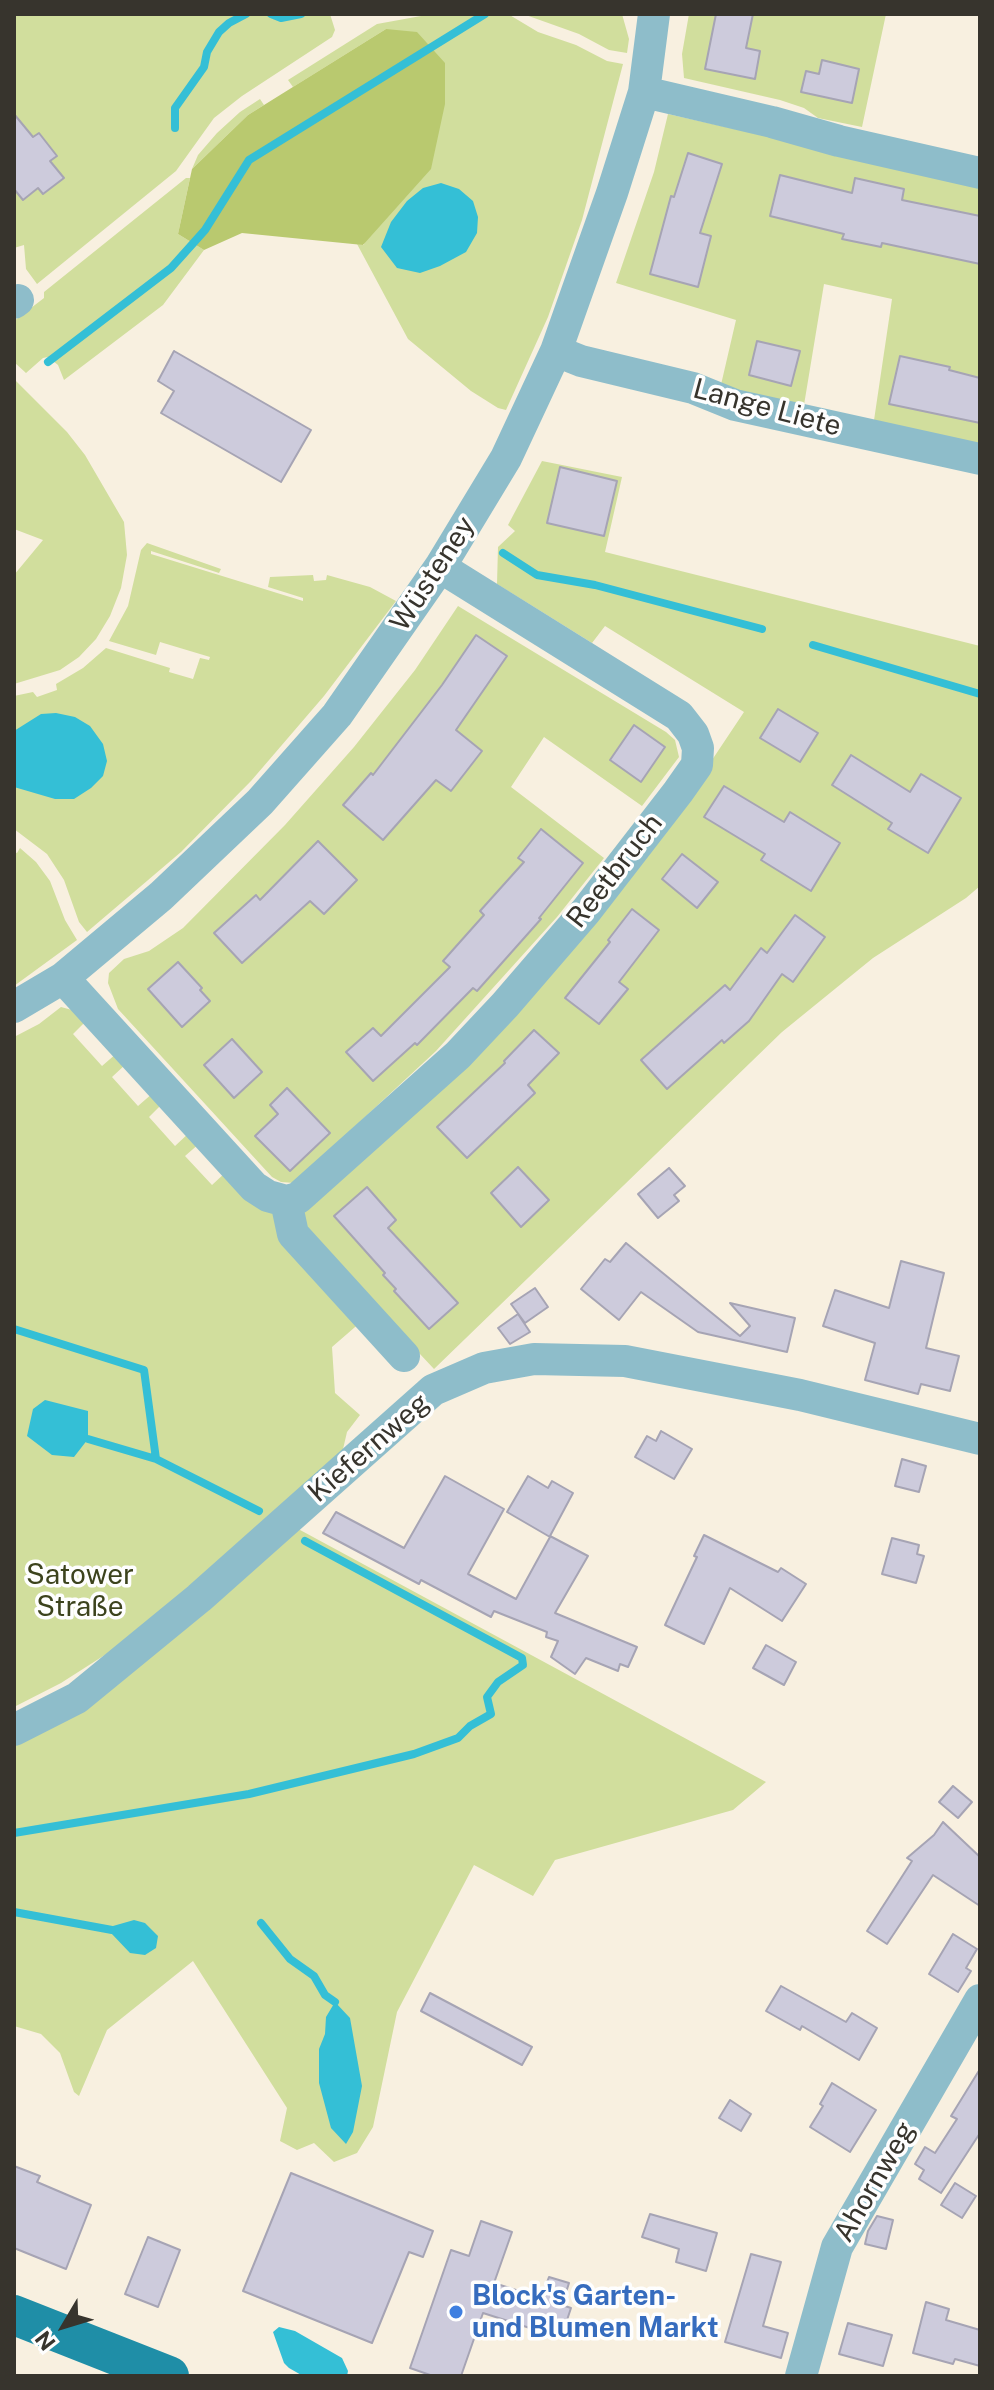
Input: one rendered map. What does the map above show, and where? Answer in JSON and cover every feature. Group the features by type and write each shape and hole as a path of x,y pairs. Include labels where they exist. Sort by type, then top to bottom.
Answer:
{"main road":[{"path":"14,2315 169,2376"}],"street":[{"name":"Wüsteney","path":"14,1007 63,978 161,896 287,772 337,715 440,567 506,458 556,351 644,92 654,14"},
{"path":"644,92 980,173"},
{"name":"Lange Liete","path":"556,351 581,361 693,388 735,405 980,459"},
{"name":"Reetbruch","path":"286,1201 298,1198 458,1055 487,1025 605,887 697,765 698,748 693,734 679,716 440,567"},
{"path":"63,978 254,1187 268,1196 286,1201 293,1234 404,1356"},
{"name":"Kiefernweg","path":"14,1730 77,1698 199,1598 433,1390 484,1368 534,1359 625,1361 800,1395 980,1439"},
{"name":"Ahornweg","path":"801,2376 837,2247 980,2000"}],"green space":[{"path":"15,14 330,14 335,30 332,37 214,118 176,171 37,284 26,269 24,245 14,248"},
{"path":"432,14 508,14 538,32 576,45 607,61 623,64 582,220 548,317 506,410 471,391 408,339 357,244 364,245 386,29 293,87 288,80 377,24"},
{"path":"523,14 622,14 629,39 627,53 609,50 579,34"},
{"path":"689,14 886,14 862,127 818,118 804,108 780,100 684,78 682,54"},
{"path":"386,29 417,32 445,63 445,104 431,169 363,245 242,233 204,250 178,234 192,169 248,115"},
{"path":"260,99 264,105 248,115 192,169 198,155 217,133"},
{"path":"668,114 980,184 980,449 873,427 892,299 824,284 803,411 720,389 736,320 616,283 654,172"},
{"path":"186,178 190,178 178,234 204,250 163,305 64,380 58,365 48,357 26,373 14,362 14,321 44,298 44,292"},
{"path":"14,379 67,432 85,455 124,522 127,555 121,588 110,616 96,639 79,657 60,670 14,684 14,575 43,540 14,529"},
{"path":"542,461 622,477 605,552 980,646 980,886 873,958 782,1032 434,1369 305,1231 302,1210 660,838 744,712 605,626 592,643 497,584 498,547 515,531 508,525"},
{"path":"147,543 221,569 219,573 151,551 151,554 303,601 303,598 268,587 270,577 313,575 314,581 326,580 327,575 370,587 396,601 324,696 251,781 181,852 87,932 79,922 64,880 47,854 14,829 14,696 33,692 37,697 57,690 56,684 83,668 106,648 170,668 169,672 193,679 200,658 209,660 210,657 160,642 156,655 109,641 128,606 141,550"},
{"path":"458,606 666,732 675,740 679,757 642,806 544,737 511,787 604,858 557,917 436,1051 294,1183 281,1182 272,1177 118,1009 108,983 109,973 124,959 149,951 183,928 285,825 354,747 415,670"},
{"path":"20,848 36,862 50,881 65,920 77,940 14,986 14,852 17,853"},
{"name":"Satower Straße","path":"61,1007 87,1020 73,1034 102,1066 117,1053 126,1064 112,1077 138,1106 153,1093 164,1102 149,1117 175,1146 190,1132 200,1143 185,1156 212,1185 226,1172 268,1207 362,1321 332,1347 335,1393 360,1415 347,1432 340,1462 122,1644 61,1683 14,1707 14,1037 39,1024"},
{"path":"289,1524 766,1782 733,1810 555,1860 533,1896 474,1865 397,2012 373,2127 357,2153 334,2162 314,2143 297,2150 280,2141 287,2108 193,1961 107,2030 79,2096 74,2092 60,2053 41,2034 14,2026 14,1746 27,1739"}],"water":[{"path":"441,183 459,189 473,201 478,217 477,233 466,252 440,266 420,273 397,268 381,247 391,222 407,201 423,188"},
{"path":"41,714 75,717 90,726 103,744 107,761 103,776 74,799 55,799 14,787 14,731"},
{"path":"45,1400 88,1411 88,1439 74,1457 52,1455 27,1436 33,1409"},
{"path":"134,1920 145,1923 158,1936 156,1948 145,1955 130,1953 111,1933 113,1926"},
{"path":"335,2002 350,2018 362,2086 353,2132 346,2144 331,2128 319,2083 319,2049 325,2034 326,2017"},
{"path":"279,2327 295,2331 342,2358 347,2376 303,2376 289,2368 284,2363 273,2332"}],"building":[{"path":"716,14 753,14 746,48 760,51 755,79 705,69"},
{"path":"822,60 859,69 852,103 801,92 806,71 819,74"},
{"path":"14,114 33,137 39,133 57,156 50,161 64,178 43,194 38,188 23,200 14,189"},
{"path":"688,153 722,164 700,233 711,236 698,287 650,274 671,196 674,197"},
{"path":"780,175 852,193 855,178 904,189 902,200 980,216 980,264 882,243 881,247 842,239 844,234 770,216"},
{"path":"757,341 800,351 791,386 749,375"},
{"path":"174,351 311,430 281,482 161,413 174,391 158,381"},
{"path":"900,356 950,367 949,370 980,378 980,423 889,404"},
{"path":"560,467 617,481 604,536 547,523"},
{"path":"476,635 507,656 456,730 482,751 451,791 436,780 383,840 343,805 371,773 373,775"},
{"path":"778,709 818,733 800,762 760,738"},
{"path":"634,725 665,747 641,782 610,760"},
{"path":"851,755 910,792 921,774 961,798 928,853 888,829 892,823 832,785"},
{"path":"724,786 784,822 790,812 840,843 811,891 761,860 765,854 704,817"},
{"path":"541,829 583,863 541,919 477,991 473,988 417,1045 415,1043 373,1081 346,1052 373,1028 381,1036 450,967 443,961 484,915 480,911 524,862 518,858"},
{"path":"318,841 357,880 324,914 310,901 242,963 214,933 256,895 260,900"},
{"path":"682,854 718,882 697,908 662,879"},
{"path":"632,909 659,930 619,982 628,989 599,1024 565,998"},
{"path":"795,915 825,937 793,982 782,974 749,1021 724,1043 722,1040 667,1089 641,1060 725,985 730,990 761,948 767,953"},
{"path":"178,962 210,1001 182,1027 148,989"},
{"path":"534,1030 559,1053 528,1085 535,1093 467,1158 437,1127 505,1063"},
{"path":"232,1039 262,1072 234,1098 204,1065"},
{"path":"287,1088 330,1133 290,1171 255,1136 278,1114 270,1105"},
{"path":"518,1167 549,1200 521,1227 491,1193"},
{"path":"669,1168 685,1186 674,1195 679,1201 658,1218 638,1194"},
{"path":"367,1187 396,1220 388,1228 458,1303 429,1329 334,1216"},
{"path":"626,1243 740,1336 750,1326 730,1303 795,1318 787,1352 698,1332 641,1292 619,1320 581,1289 605,1259 610,1262"},
{"path":"901,1261 944,1273 926,1348 959,1356 950,1391 921,1384 918,1394 865,1380 875,1343 823,1326 835,1290 889,1308"},
{"path":"535,1288 548,1307 525,1323 511,1304"},
{"path":"518,1314 530,1332 510,1344 498,1328"},
{"path":"661,1431 692,1449 674,1479 635,1457 647,1436 656,1441"},
{"path":"902,1459 926,1466 919,1492 895,1486"},
{"path":"445,1476 504,1509 468,1574 516,1599 550,1537 507,1512 528,1476 548,1488 552,1481 573,1493 550,1536 588,1556 555,1613 637,1647 628,1667 620,1664 618,1671 586,1658 575,1674 551,1657 558,1641 546,1637 547,1632 494,1611 491,1617 421,1580 419,1584 323,1533 336,1512 404,1548"},
{"path":"704,1535 778,1572 781,1568 806,1584 782,1621 730,1588 704,1644 665,1625"},
{"path":"892,1538 919,1545 917,1554 924,1556 916,1583 882,1574"},
{"path":"766,1645 796,1662 784,1685 753,1668"},
{"path":"953,1786 972,1802 958,1818 939,1802"},
{"path":"943,1822 980,1857 980,1906 933,1875 887,1944 867,1931 912,1861 907,1858 934,1835"},
{"path":"953,1934 977,1949 966,1968 971,1971 958,1992 929,1974"},
{"path":"781,1986 846,2022 852,2013 877,2028 859,2060 802,2026 800,2030 766,2011"},
{"path":"430,1993 532,2047 522,2065 421,2011"},
{"path":"980,2069 980,2133 941,2193 919,2179 924,2170 915,2164 925,2147 935,2153 957,2119 951,2116"},
{"path":"832,2083 876,2110 850,2152 810,2127"},
{"path":"730,2100 751,2114 741,2131 719,2118"},
{"path":"14,2166 40,2176 37,2182 91,2205 66,2269 14,2248"},
{"path":"291,2173 433,2231 423,2257 409,2252 372,2343 243,2291"},
{"path":"955,2183 976,2196 962,2218 941,2205"},
{"path":"650,2214 717,2233 706,2271 676,2262 679,2249 642,2237"},
{"path":"877,2216 893,2220 886,2249 865,2244"},
{"name":"Block's Garten- und Blumen Markt","path":"481,2221 512,2232 494,2283 541,2298 549,2277 569,2283 562,2305 571,2308 561,2338 483,2313 461,2376 433,2376 410,2368 451,2250 469,2256"},
{"path":"148,2237 180,2250 158,2307 125,2294"},
{"path":"751,2254 781,2262 763,2326 788,2333 781,2358 725,2342"},
{"path":"926,2302 949,2309 946,2320 980,2330 980,2366 955,2359 953,2364 913,2353"},
{"path":"848,2323 892,2335 883,2366 839,2354"}],"waterway":[{"path":"175,128 175,108 204,67 207,52 219,32 246,14"},
{"path":"271,14 281,18 301,14"},
{"path":"48,362 171,268 205,230 249,160 485,14"},
{"path":"503,553 537,575 595,585 762,629"},
{"path":"813,645 980,694"},
{"path":"14,1329 144,1370 156,1459 259,1511"},
{"path":"88,1439 156,1459"},
{"path":"14,1833 249,1794 414,1754 458,1738 470,1726 491,1714 487,1697 498,1682 523,1665 522,1658 305,1541"},
{"path":"14,1912 112,1930"},
{"path":"261,1923 290,1959 314,1976 325,1995 335,2002"}],"place":[{"name":"Block's Garten- und Blumen Markt","path":"456,2312"}]}
